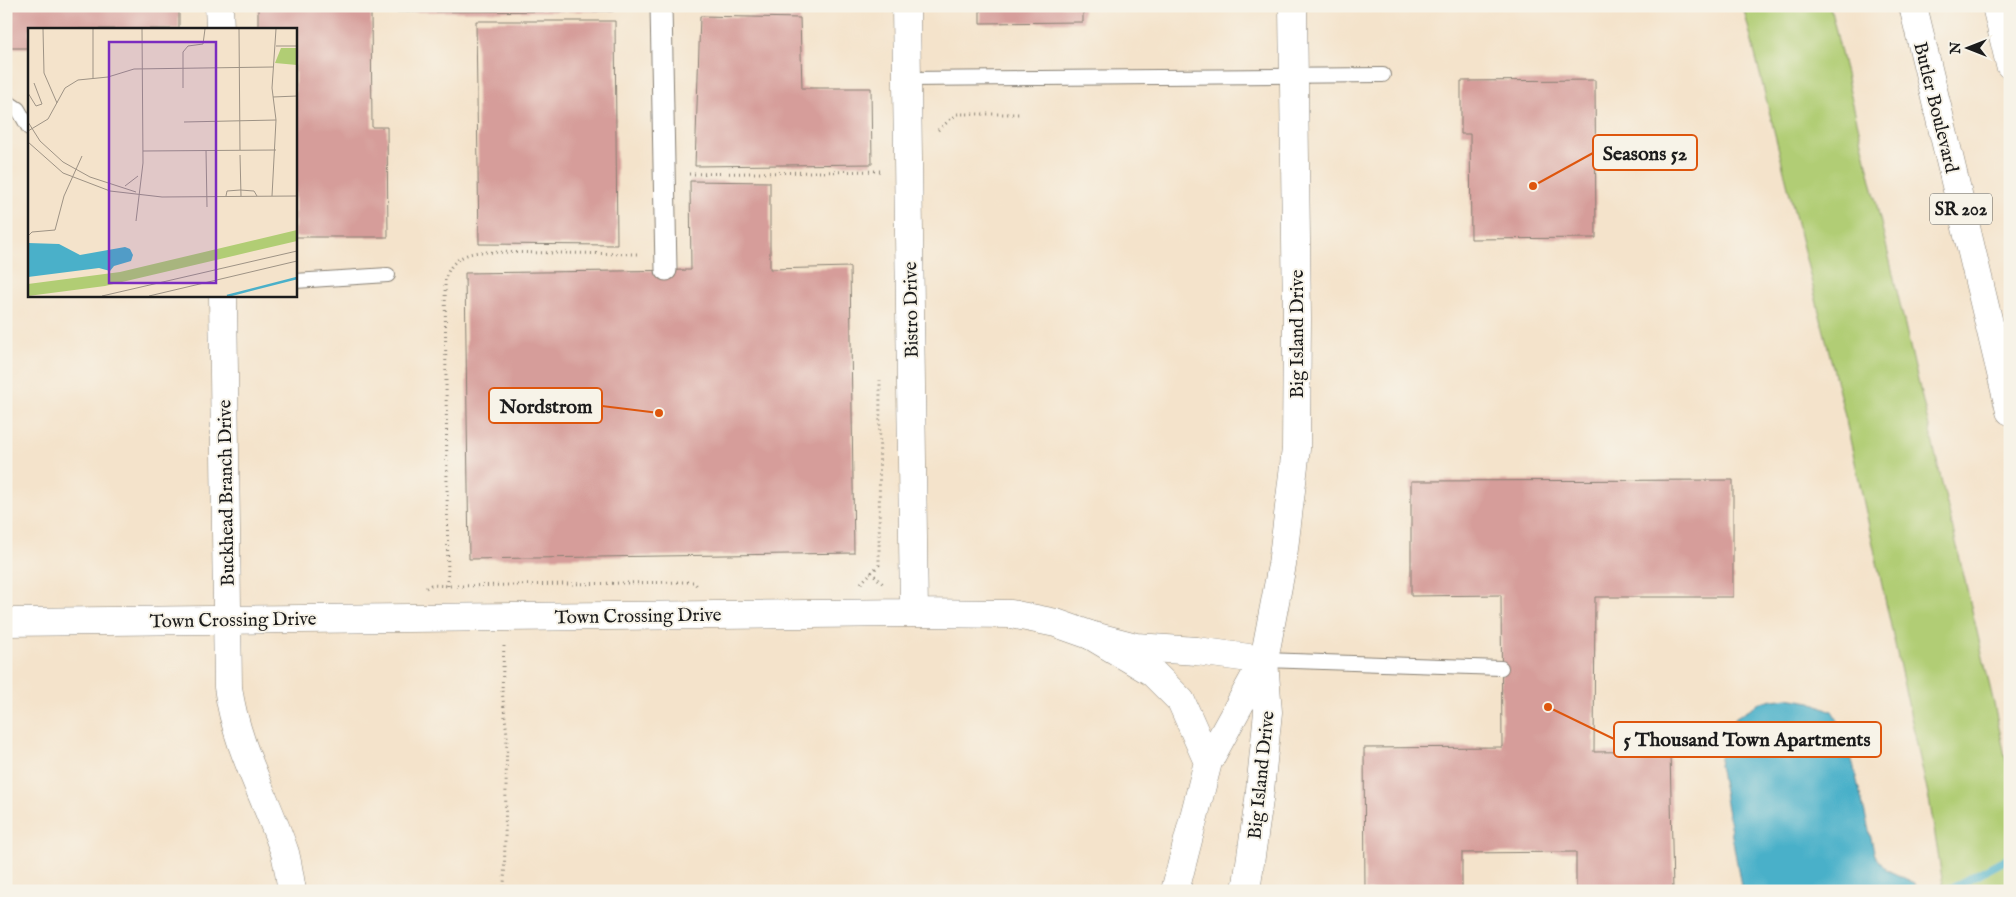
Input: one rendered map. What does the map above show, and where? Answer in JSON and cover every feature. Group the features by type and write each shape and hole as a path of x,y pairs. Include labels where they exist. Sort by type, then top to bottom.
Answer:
{"main road":[{"path":"219,6 220,28"},
{"name":"Bistro Drive","path":"906,6 914,613"},
{"name":"Big Island Drive","path":"1246,891 1259,800 1268,712 1264,660 1282,565 1296,449 1297,318 1293,6"},
{"name":"Butler Boulevard","path":"1912,6 2010,411"},
{"path":"1996,6 2010,65"},
{"name":"Buckhead Branch Drive","path":"223,296 228,687 232,716 248,766 285,854 292,891"},
{"name":"Town Crossing Drive","path":"6,622 914,613 1011,614 1056,623 1090,635 1136,647 1197,651 1264,660"},
{"path":"1090,635 1152,672 1181,701 1208,762"},
{"name":"Big Island Drive","path":"1175,891 1208,762 1264,660"}],"street":[{"path":"661,6 666,262"}],"lane":[{"path":"906,79 1383,75"},
{"path":"6,101 18,109 28,126"},
{"path":"296,282 388,275"},
{"path":"1264,660 1501,668"}],"path":[{"path":"931,135 957,114 1021,114"},
{"path":"664,174 880,171 880,163"},
{"path":"448,586 445,280 451,266 468,254 480,252 666,262"},
{"path":"860,584 878,565 878,384 881,377"},
{"path":"871,572 884,585"},
{"path":"423,590 431,585 694,582 703,592"},
{"path":"504,638 502,690 507,736 504,891"}],"green space":[{"path":"1743,6 1830,6 2010,779 2010,891 1944,891 1930,804 1844,412"}],"water":[{"path":"1787,698 1811,702 1832,711 1842,727 1850,752 1875,855 1887,870 1915,883 1917,891 1742,891 1719,765 1723,740 1736,717 1761,702"}],"building":[{"path":"6,6 179,6 179,28 28,28 28,48 6,48"},
{"path":"258,6 614,6 614,11 371,12 372,127 387,127 388,237 296,237 296,28 258,28"},
{"path":"980,6 1083,6 1083,22 980,23"},
{"path":"700,16 800,18 802,88 871,88 872,164 695,166"},
{"path":"476,21 615,21 617,245 479,244"},
{"path":"1595,80 1596,238 1471,239 1470,134 1461,134 1461,81"},
{"path":"690,181 770,182 770,269 850,267 854,553 469,559 465,273 691,270"},
{"path":"1733,480 1733,597 1595,597 1594,752 1670,751 1673,891 1576,891 1576,852 1462,853 1462,891 1365,891 1364,748 1502,747 1501,595 1411,596 1411,481"}],"waterway":[{"path":"1947,891 2010,857"}],"place":[{"name":"Seasons 52","path":"1533,186"},
{"name":"Nordstrom","path":"659,413"},
{"name":"5 Thousand Town Apartments","path":"1548,707"}]}
